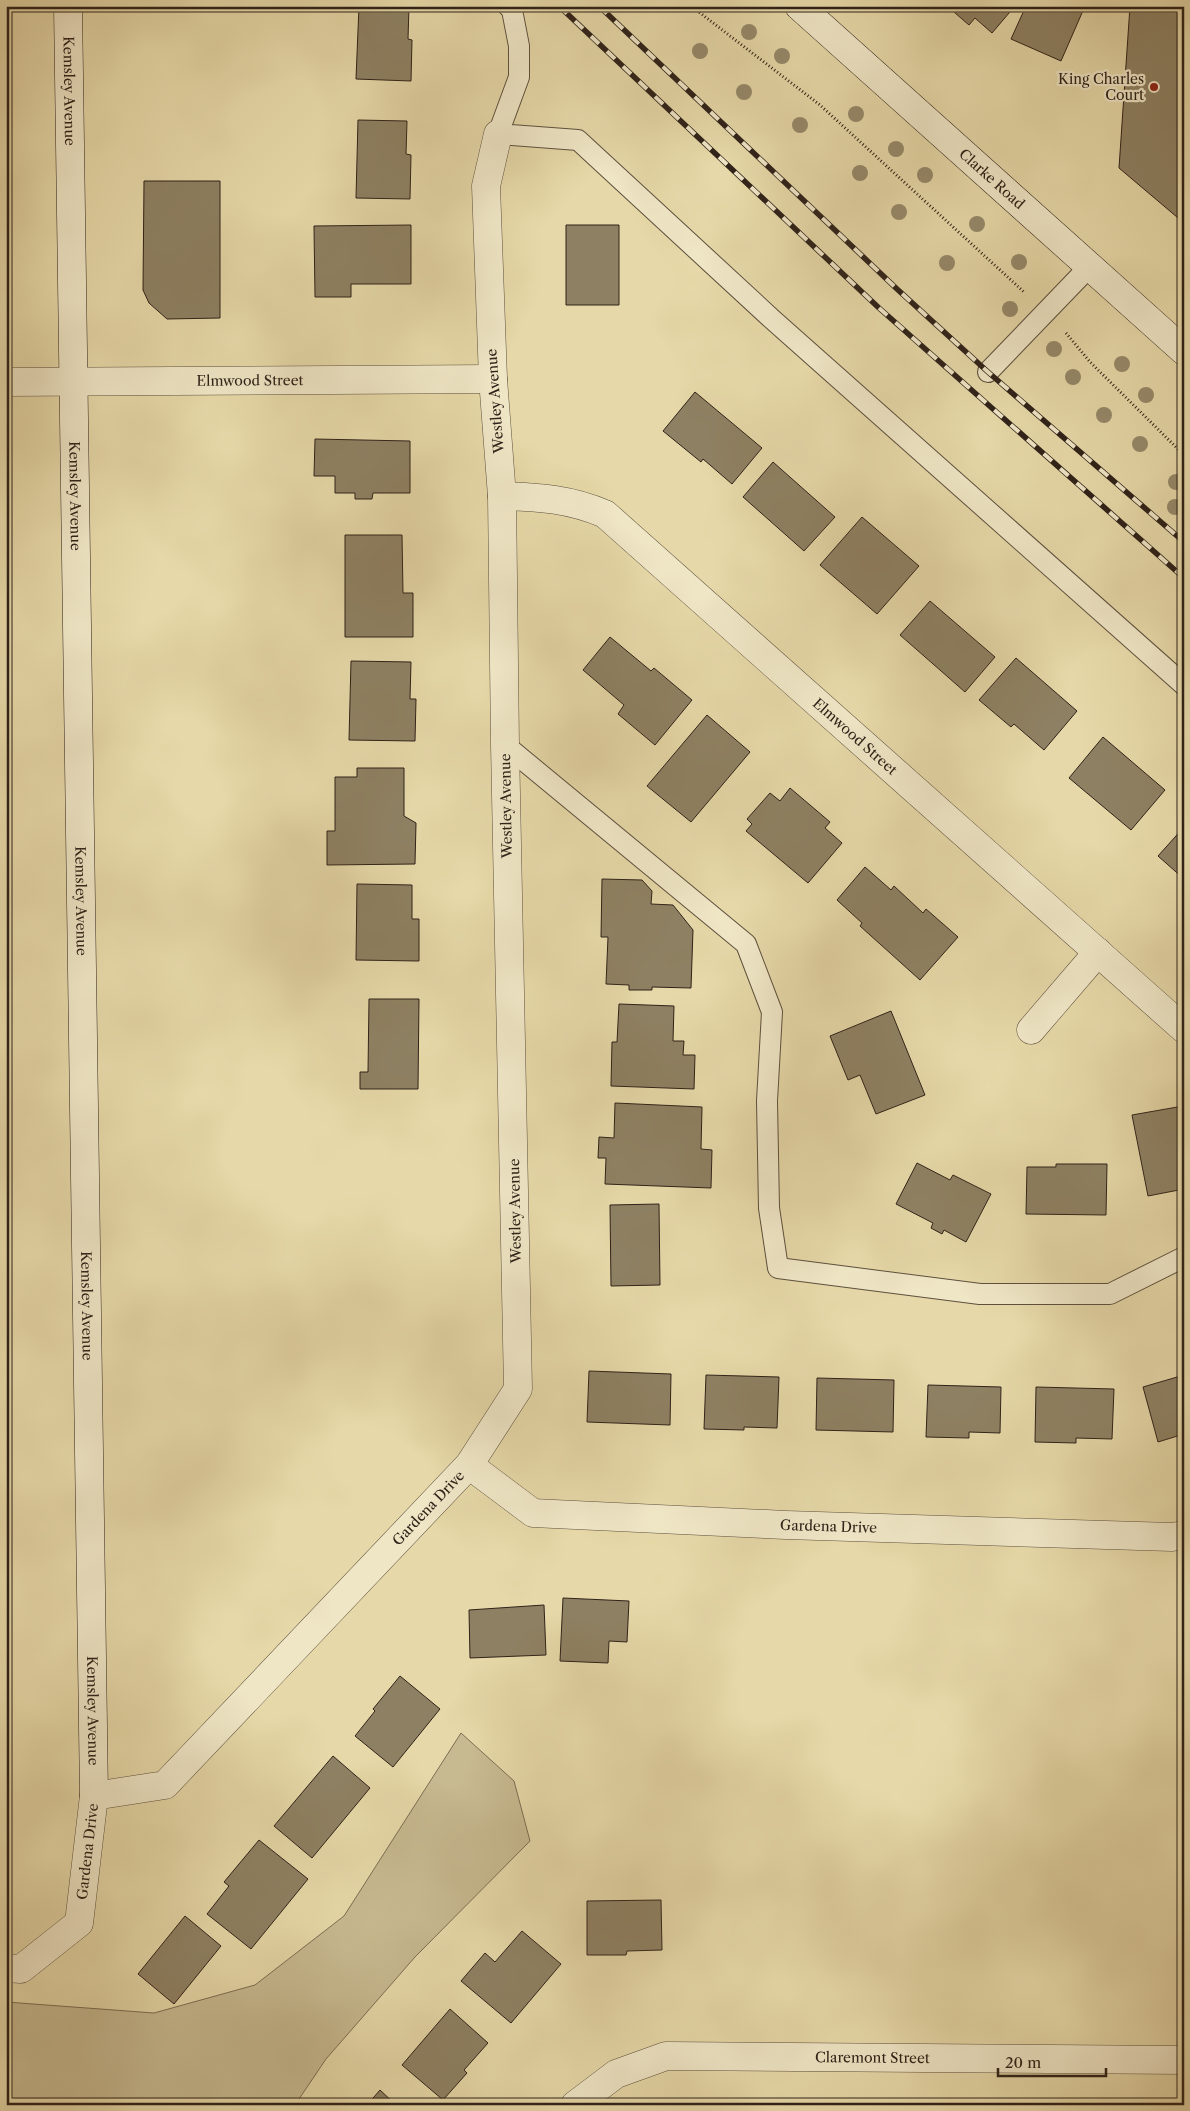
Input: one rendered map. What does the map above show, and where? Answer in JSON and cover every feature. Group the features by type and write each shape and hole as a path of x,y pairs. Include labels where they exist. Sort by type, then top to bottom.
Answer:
{"street":[{"name":"Kemsley Avenue","path":"68,6 94,1796"},
{"name":"Clarke Road","path":"799,6 1184,351"},
{"name":"Westley Avenue","path":"469,1465 518,1389 502,496 493,379 486,186 498,134"},
{"name":"Elmwood Street","path":"6,382 493,379"},
{"name":"Elmwood Street","path":"502,496 537,497 583,504 605,514 1184,1028"},
{"path":"1032,1030 1098,952"},
{"name":"Gardena Drive","path":"6,1968 21,1968 79,1923 94,1796 165,1785 469,1465 533,1513 786,1525 1184,1535"},
{"name":"Claremont Street","path":"575,2105 616,2074 666,2056 1184,2060"}],"lane":[{"path":"508,6 512,10 519,46 519,77 498,134 578,140 773,320 1184,685"},
{"path":"988,372 1089,267"},
{"path":"505,745 746,944 772,1012 767,1101 769,1208 778,1268 980,1294 1110,1294 1184,1257"}],"path":[{"path":"691,6 820,105 1046,312 1090,362 1184,455"}],"shaded area":[{"path":"461,1733 514,1781 530,1841 415,1957 326,2059 295,2105 6,2105 6,2002 154,2013 255,1985 344,1916"}],"building":[{"path":"359,6 409,6 408,39 412,40 411,81 356,79"},
{"path":"947,6 1015,6 992,33 975,18 969,25"},
{"path":"1026,6 1085,6 1061,61 1011,39"},
{"name":"King Charles Court","path":"1130,6 1184,6 1184,223 1119,168"},
{"path":"358,120 407,121 406,154 411,155 410,199 356,198"},
{"path":"144,181 220,181 220,318 167,319 149,303 143,290"},
{"path":"411,225 411,284 351,284 351,297 315,297 314,226"},
{"path":"566,225 619,225 619,305 566,305"},
{"path":"695,392 762,448 732,484 703,459 701,462 663,431"},
{"path":"315,439 410,441 410,493 373,493 372,499 355,499 355,493 335,493 335,476 314,476"},
{"path":"773,462 835,517 804,551 743,497"},
{"path":"862,517 919,566 877,614 820,565"},
{"path":"345,535 402,535 403,593 413,593 413,637 345,637"},
{"path":"930,601 995,657 965,692 900,635"},
{"path":"610,637 651,671 654,668 692,700 655,745 618,714 624,705 583,670"},
{"path":"1016,658 1077,711 1044,750 1014,724 1011,727 979,700"},
{"path":"351,661 411,662 410,699 416,699 415,741 349,740"},
{"path":"707,715 750,752 691,822 647,786"},
{"path":"1103,737 1165,790 1131,830 1069,778"},
{"path":"357,768 404,768 404,816 416,823 415,864 327,865 327,831 335,831 335,777 357,777"},
{"path":"790,788 830,822 825,828 842,843 808,883 746,831 752,824 747,819 770,793 780,801"},
{"path":"1184,827 1184,879 1158,856"},
{"path":"865,867 891,890 894,886 923,913 926,909 958,937 920,980 860,926 862,923 837,900"},
{"path":"602,879 642,880 652,891 651,904 673,905 693,930 691,988 652,987 652,990 629,990 629,985 606,984 608,937 601,937"},
{"path":"357,884 412,885 412,919 419,919 419,961 356,960"},
{"path":"369,999 419,999 418,1089 360,1089 360,1072 368,1072"},
{"path":"619,1004 674,1006 673,1041 684,1041 683,1055 695,1055 694,1089 611,1086 612,1042 617,1042"},
{"path":"891,1011 925,1095 876,1114 860,1075 848,1080 830,1036"},
{"path":"615,1103 702,1107 701,1149 712,1150 711,1188 605,1184 606,1158 598,1158 599,1137 614,1138"},
{"path":"1183,1106 1184,1189 1148,1196 1132,1115"},
{"path":"917,1163 950,1180 953,1175 991,1194 966,1242 944,1230 942,1234 931,1228 933,1223 896,1204"},
{"path":"1056,1164 1107,1164 1106,1215 1026,1214 1027,1167 1056,1167"},
{"path":"659,1204 660,1285 611,1286 610,1205"},
{"path":"589,1371 671,1374 670,1425 587,1422"},
{"path":"706,1375 779,1377 777,1428 744,1427 744,1430 704,1429"},
{"path":"1184,1375 1184,1434 1158,1442 1143,1387"},
{"path":"817,1378 894,1380 893,1432 816,1430"},
{"path":"928,1385 1001,1387 1000,1433 969,1432 969,1438 926,1437"},
{"path":"1036,1387 1114,1389 1112,1439 1076,1438 1076,1443 1035,1442"},
{"path":"563,1598 629,1601 627,1642 609,1641 608,1663 560,1661"},
{"path":"544,1605 546,1655 470,1658 469,1610"},
{"path":"400,1676 440,1709 393,1767 355,1736 375,1711 373,1709"},
{"path":"333,1756 370,1788 312,1858 274,1826"},
{"path":"259,1840 308,1879 251,1949 207,1914 229,1886 224,1882"},
{"path":"661,1900 662,1950 627,1951 626,1955 587,1955 587,1901"},
{"path":"185,1916 221,1946 174,2004 138,1974"},
{"path":"522,1931 561,1964 511,2023 461,1981 485,1953 495,1962"},
{"path":"450,2009 488,2043 464,2070 467,2073 443,2100 402,2065"},
{"path":"380,2090 396,2105 367,2105"}],"railway":[{"path":"559,6 879,308 1184,578"},
{"path":"599,6 897,289 988,372 1184,542"}],"place":[{"name":"King Charles Court","path":"1154,87"}]}
